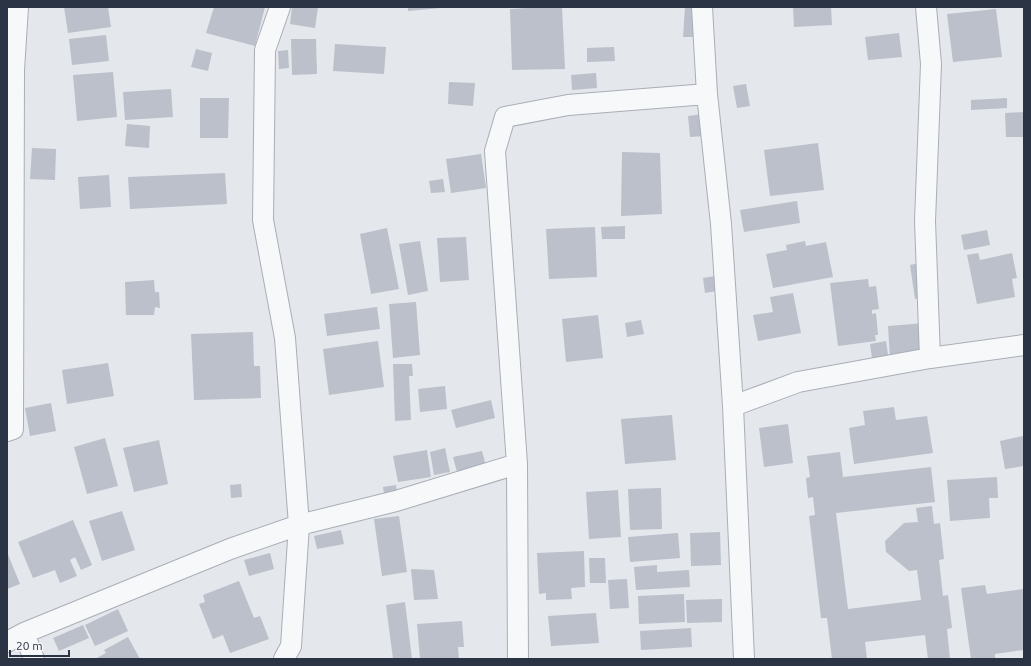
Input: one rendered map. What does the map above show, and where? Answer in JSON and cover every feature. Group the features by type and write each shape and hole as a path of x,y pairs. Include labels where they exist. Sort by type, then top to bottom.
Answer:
{"street":[{"path":"7,432 13,429 14,70 18,7"},
{"path":"280,7 264,50 263,220 285,338 299,525 291,646 284,659"},
{"path":"702,7 707,94 721,224 733,406 744,659"},
{"path":"926,7 931,64 925,222 930,358"},
{"path":"518,659 517,464 495,151 505,117 568,105 707,94"},
{"path":"733,406 798,382 930,358 1024,345"},
{"path":"34,659 16,637 230,549 299,525 396,501 517,464"}],"building":[{"path":"64,7 108,7 111,27 68,33"},
{"path":"214,7 265,7 255,46 206,33"},
{"path":"292,7 318,7 315,28 290,24"},
{"path":"408,7 441,7 441,8 408,11"},
{"path":"562,7 565,69 512,70 510,9"},
{"path":"685,7 699,8 697,37 683,37"},
{"path":"793,7 831,7 832,25 794,27"},
{"path":"996,9 1002,57 953,62 947,14"},
{"path":"899,33 902,57 868,60 865,37"},
{"path":"106,35 109,61 72,65 69,39"},
{"path":"291,39 316,39 317,74 292,75"},
{"path":"335,44 386,47 384,74 333,71"},
{"path":"614,47 615,61 587,62 587,48"},
{"path":"196,49 212,53 208,71 191,67"},
{"path":"288,50 289,68 279,69 278,51"},
{"path":"113,72 117,117 77,121 73,75"},
{"path":"596,73 597,88 572,90 571,75"},
{"path":"449,82 475,83 473,106 448,104"},
{"path":"746,84 750,106 737,108 733,86"},
{"path":"171,89 173,117 125,120 123,92"},
{"path":"200,98 229,98 228,138 200,138"},
{"path":"1007,98 1007,108 971,110 971,100"},
{"path":"1024,112 1024,137 1006,137 1005,113"},
{"path":"702,114 704,136 690,137 688,116"},
{"path":"127,124 150,126 149,148 125,146"},
{"path":"818,143 824,190 770,196 764,150"},
{"path":"32,148 56,149 55,180 30,179"},
{"path":"622,152 660,153 662,214 621,216"},
{"path":"481,154 486,188 451,193 446,159"},
{"path":"225,173 227,204 130,209 128,177"},
{"path":"109,175 111,207 80,209 78,177"},
{"path":"443,179 445,192 431,193 429,181"},
{"path":"797,201 800,223 744,232 740,210"},
{"path":"625,226 625,239 602,239 601,227"},
{"path":"595,227 597,277 549,279 546,229"},
{"path":"387,228 399,289 371,294 360,234"},
{"path":"987,230 990,245 964,250 961,235"},
{"path":"466,237 469,280 440,282 437,238"},
{"path":"420,241 428,291 408,295 399,244"},
{"path":"805,241 806,246 826,242 833,277 773,288 766,254 787,250 786,245"},
{"path":"978,253 980,260 1012,253 1017,278 1012,279 1015,297 977,304 967,255"},
{"path":"919,263 924,298 915,299 910,265"},
{"path":"715,276 717,291 705,293 703,278"},
{"path":"868,279 869,287 876,286 879,309 872,310 872,314 876,313 878,335 875,335 876,341 838,346 830,283"},
{"path":"154,280 155,292 159,292 160,308 155,307 154,315 126,315 125,282"},
{"path":"793,293 801,333 758,341 753,315 773,312 770,297"},
{"path":"416,302 420,355 393,358 389,304"},
{"path":"377,307 380,329 327,336 324,314"},
{"path":"598,315 603,358 566,362 562,319"},
{"path":"641,320 644,334 627,337 625,323"},
{"path":"925,323 928,355 890,358 888,326"},
{"path":"253,332 254,366 260,366 261,398 194,400 191,334"},
{"path":"378,341 384,387 329,395 323,349"},
{"path":"886,341 888,355 872,358 870,344"},
{"path":"108,363 114,396 67,404 62,370"},
{"path":"393,364 412,364 413,376 409,376 411,420 395,421"},
{"path":"445,386 447,409 420,412 418,389"},
{"path":"491,400 495,418 456,428 451,410"},
{"path":"51,403 56,431 30,436 25,408"},
{"path":"894,407 896,420 927,416 933,453 854,464 849,428 865,425 863,411"},
{"path":"672,415 676,460 625,464 621,419"},
{"path":"788,424 793,463 764,467 759,428"},
{"path":"1023,436 1024,466 1005,469 1000,441"},
{"path":"105,438 118,486 87,494 74,447"},
{"path":"159,440 168,484 134,492 123,448"},
{"path":"445,448 450,472 434,475 430,452"},
{"path":"427,450 431,477 398,482 393,456"},
{"path":"482,451 486,466 457,472 453,457"},
{"path":"840,452 843,477 931,467 935,502 836,513 848,609 921,600 917,570 909,571 886,552 885,541 904,523 918,522 916,508 932,506 934,524 940,523 944,559 939,560 943,596 948,595 952,628 947,629 950,659 928,659 925,635 865,642 867,659 832,659 827,618 821,618 809,516 815,515 813,497 808,498 806,478 810,477 807,456"},
{"path":"997,477 998,498 989,498 990,518 950,521 947,480"},
{"path":"241,484 242,497 231,498 230,485"},
{"path":"396,485 397,492 384,494 383,487"},
{"path":"661,488 662,529 630,530 628,489"},
{"path":"618,490 621,537 589,539 586,492"},
{"path":"122,511 135,550 102,561 89,521"},
{"path":"399,516 407,572 382,576 374,519"},
{"path":"73,520 92,565 81,570 75,557 70,560 77,576 60,583 55,570 33,578 18,542"},
{"path":"341,530 344,544 317,549 314,536"},
{"path":"720,532 721,565 691,566 690,533"},
{"path":"678,533 680,558 630,562 628,537"},
{"path":"584,551 585,587 571,588 572,599 546,600 546,593 539,594 537,553"},
{"path":"7,552 20,584 7,589"},
{"path":"270,553 274,569 249,576 244,560"},
{"path":"589,558 605,558 606,583 590,583"},
{"path":"657,565 657,572 689,570 690,587 636,590 634,567"},
{"path":"411,569 434,570 438,599 414,600"},
{"path":"627,579 629,608 610,609 608,580"},
{"path":"239,581 254,618 260,616 269,639 230,653 223,635 213,639 199,604 205,602 203,595"},
{"path":"985,585 987,594 1024,589 1024,650 995,654 995,659 971,659 961,588"},
{"path":"684,594 685,622 639,624 638,596"},
{"path":"722,599 722,622 687,623 686,600"},
{"path":"405,602 412,659 393,659 386,605"},
{"path":"118,609 128,631 95,646 85,625"},
{"path":"596,613 599,643 551,646 548,616"},
{"path":"462,621 464,647 458,647 459,659 420,659 417,624"},
{"path":"83,625 89,638 59,651 53,638"},
{"path":"691,628 692,647 641,650 640,631"},
{"path":"128,637 140,659 95,659 106,653 104,650"}]}
